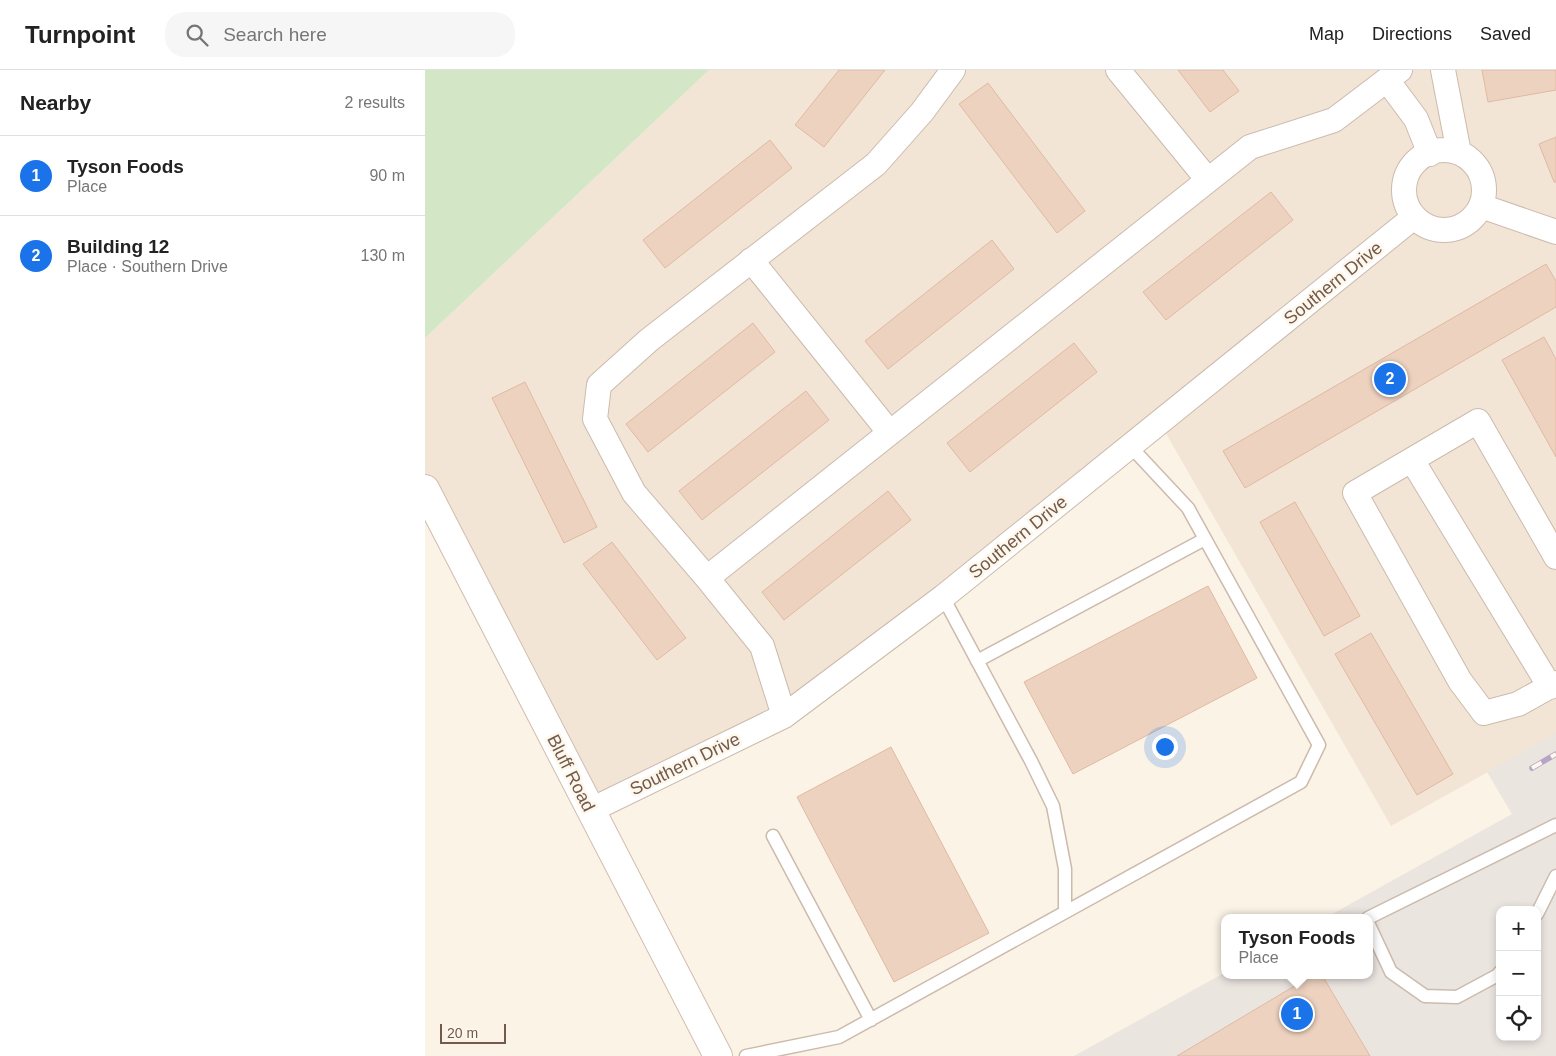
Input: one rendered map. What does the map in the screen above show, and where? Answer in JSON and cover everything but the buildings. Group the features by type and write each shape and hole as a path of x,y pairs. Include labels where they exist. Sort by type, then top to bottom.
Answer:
{"main road":[{"name":"Bluff Road","path":"425,489 718,1056"}],"street":[{"path":"784,716 762,646 707,578 633,493 595,419 599,385 649,340 876,164 922,112 953,70"},
{"path":"1118,70 1208,180"},
{"path":"1443,70 1459,153"},
{"path":"707,578 1250,146 1335,120 1393,75 1417,119 1431,154"},
{"path":"1446,150 1459,153 1479,169 1483,181 1484,194 1481,206 1474,217 1463,226 1451,230 1437,230 1425,225 1414,217 1407,205 1404,192 1406,179 1412,167 1421,158 1446,150"},
{"path":"1481,206 1556,232"},
{"name":"Southern Drive","path":"591,810 784,716 943,597 1414,217"},
{"path":"751,260 890,432"},
{"path":"1412,460 1553,685 1518,704 1484,713 1460,681 1355,493 1478,421 1556,557"}],"lane":[{"path":"745,1056 839,1038 1301,782 1319,745 1188,508 1131,446"},
{"path":"977,661 1205,538"},
{"path":"943,597 1053,806 1065,869 1065,912"},
{"path":"1373,916 1556,825"},
{"path":"773,836 871,1020"},
{"path":"1541,906 1556,876"},
{"path":"1373,934 1391,972 1425,996 1457,997 1496,976"}],"shaded area":[{"path":"709,70 1556,70 1556,734 1391,826 1160,423 784,716 591,810 425,489 425,338"},
{"path":"1556,733 1556,1056 1074,1056 1221,975 1221,979 1373,979 1373,914 1332,914 1512,814 1487,772"}],"green space":[{"path":"425,70 709,70 425,338"}],"railway":[{"path":"1532,768 1556,754"}],"place":[{"name":"Building 12","path":"1390,379"},
{"name":"Tyson Foods","path":"1297,1014"}]}
